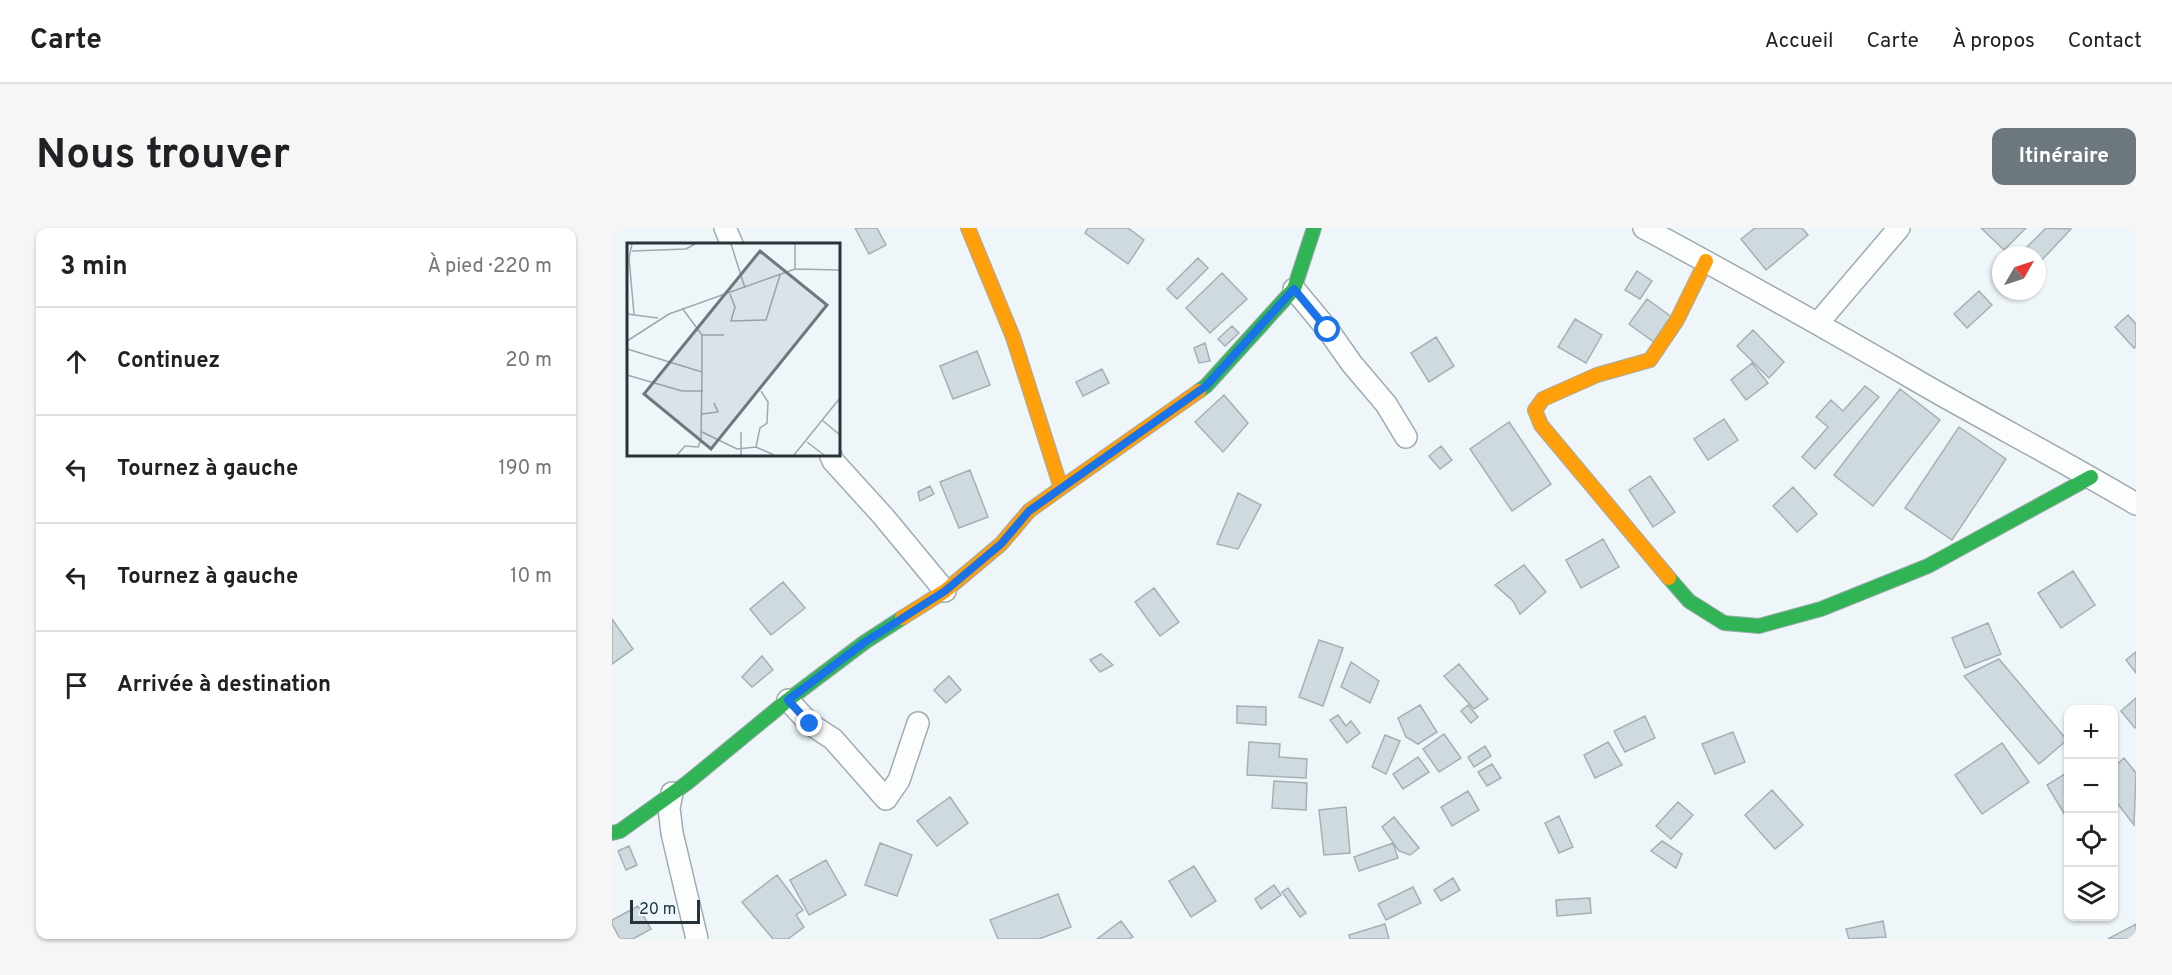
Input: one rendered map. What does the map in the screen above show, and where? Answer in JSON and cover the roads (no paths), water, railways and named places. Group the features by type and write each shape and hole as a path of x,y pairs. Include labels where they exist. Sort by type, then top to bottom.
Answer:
{"street":[{"path":"725,228 732,243"},
{"path":"968,228 1013,337 1061,488"},
{"path":"612,833 620,831 687,783 788,700 865,642 945,591 1001,544 1029,511 1206,386 1294,289 1314,228"},
{"path":"1644,228 1818,323 2136,504"},
{"path":"1818,323 1899,228"},
{"path":"1706,261 1677,320 1650,360 1597,375 1543,399 1535,410 1541,425 1689,601 1724,623 1759,626 1821,609 1928,566 2091,477"},
{"path":"1294,289 1386,404 1407,437"},
{"path":"831,456 832,461 883,516 945,591"},
{"path":"788,700 810,724 833,739 886,799 899,780 918,723"},
{"path":"672,793 669,807 672,833 697,939"}]}
